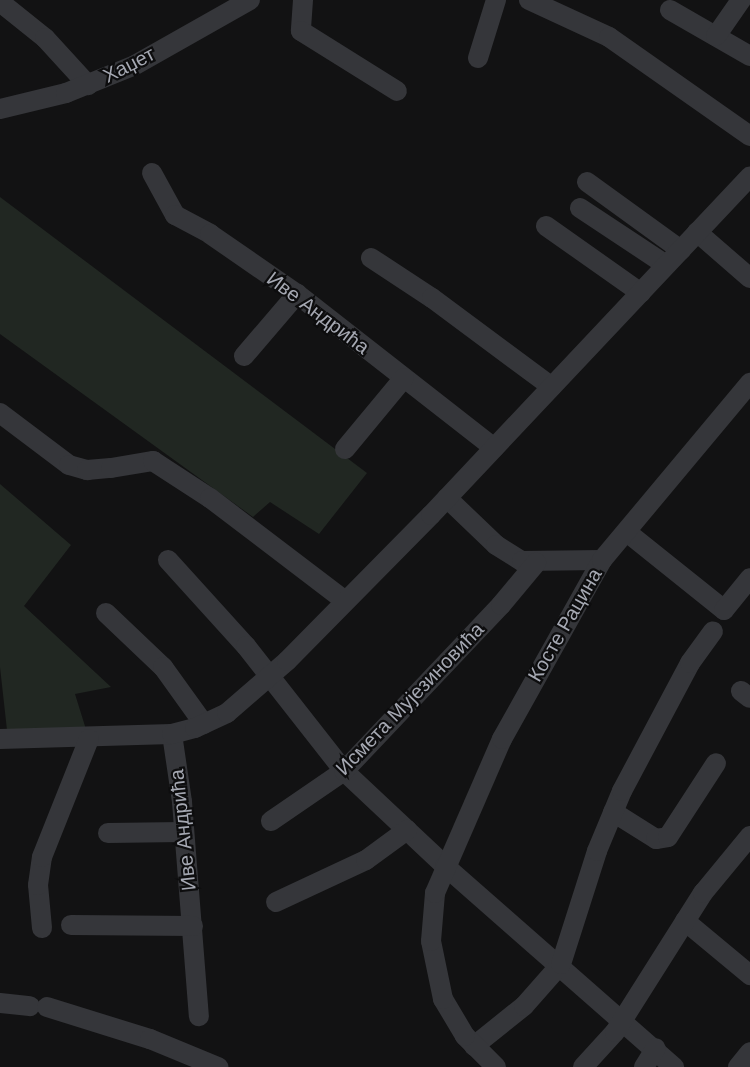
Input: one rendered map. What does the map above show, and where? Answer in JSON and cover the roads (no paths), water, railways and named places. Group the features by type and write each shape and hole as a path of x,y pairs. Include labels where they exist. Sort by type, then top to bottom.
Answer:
{"street":[{"name":"Хаџет","path":"0,109 88,85 135,66 250,0"},
{"path":"303,0 302,31 397,91"},
{"path":"478,58 496,0"},
{"path":"529,0 609,37 750,136"},
{"path":"716,36 741,0"},
{"path":"0,2 45,38 88,85"},
{"path":"670,10 750,56"},
{"name":"Иве Андрића","path":"152,173 175,215 210,234 297,294 494,448"},
{"path":"0,739 90,739 172,734 204,724 227,712 270,677 447,498 750,177"},
{"path":"587,182 681,250"},
{"path":"580,208 666,265"},
{"path":"546,226 641,293"},
{"path":"697,232 750,278"},
{"path":"371,258 432,298 552,387"},
{"path":"244,356 297,294"},
{"path":"345,449 404,378"},
{"name":"Косте Рацина","path":"496,1067 474,1046 447,1007 433,953 431,916 445,866 520,704 602,560 628,533 750,383"},
{"path":"0,413 69,465 103,469 153,461 210,498 344,600"},
{"path":"447,498 504,551 536,563 602,560"},
{"path":"628,533 724,610 750,578"},
{"path":"168,560 270,677 344,771 445,866 561,964 656,1048 674,1067"},
{"name":"Исмета Мујезиновића","path":"271,821 344,771 501,605 536,563"},
{"path":"106,613 162,667 204,724"},
{"path":"474,1046 524,1006 561,964 613,812 667,704 712,632"},
{"name":"Иве Андрића","path":"172,734 193,926 199,1016"},
{"path":"42,928 38,885 42,857 90,739"},
{"path":"613,812 656,839 668,837 716,763"},
{"path":"276,902 366,860 407,830"},
{"path":"108,833 182,832"},
{"path":"583,1067 624,1020 715,877 750,836"},
{"path":"686,921 750,975"},
{"path":"70,926 193,926"},
{"path":"0,1003 39,1007 209,1060"},
{"path":"644,1067 656,1048"},
{"path":"738,1067 750,1052"}]}
